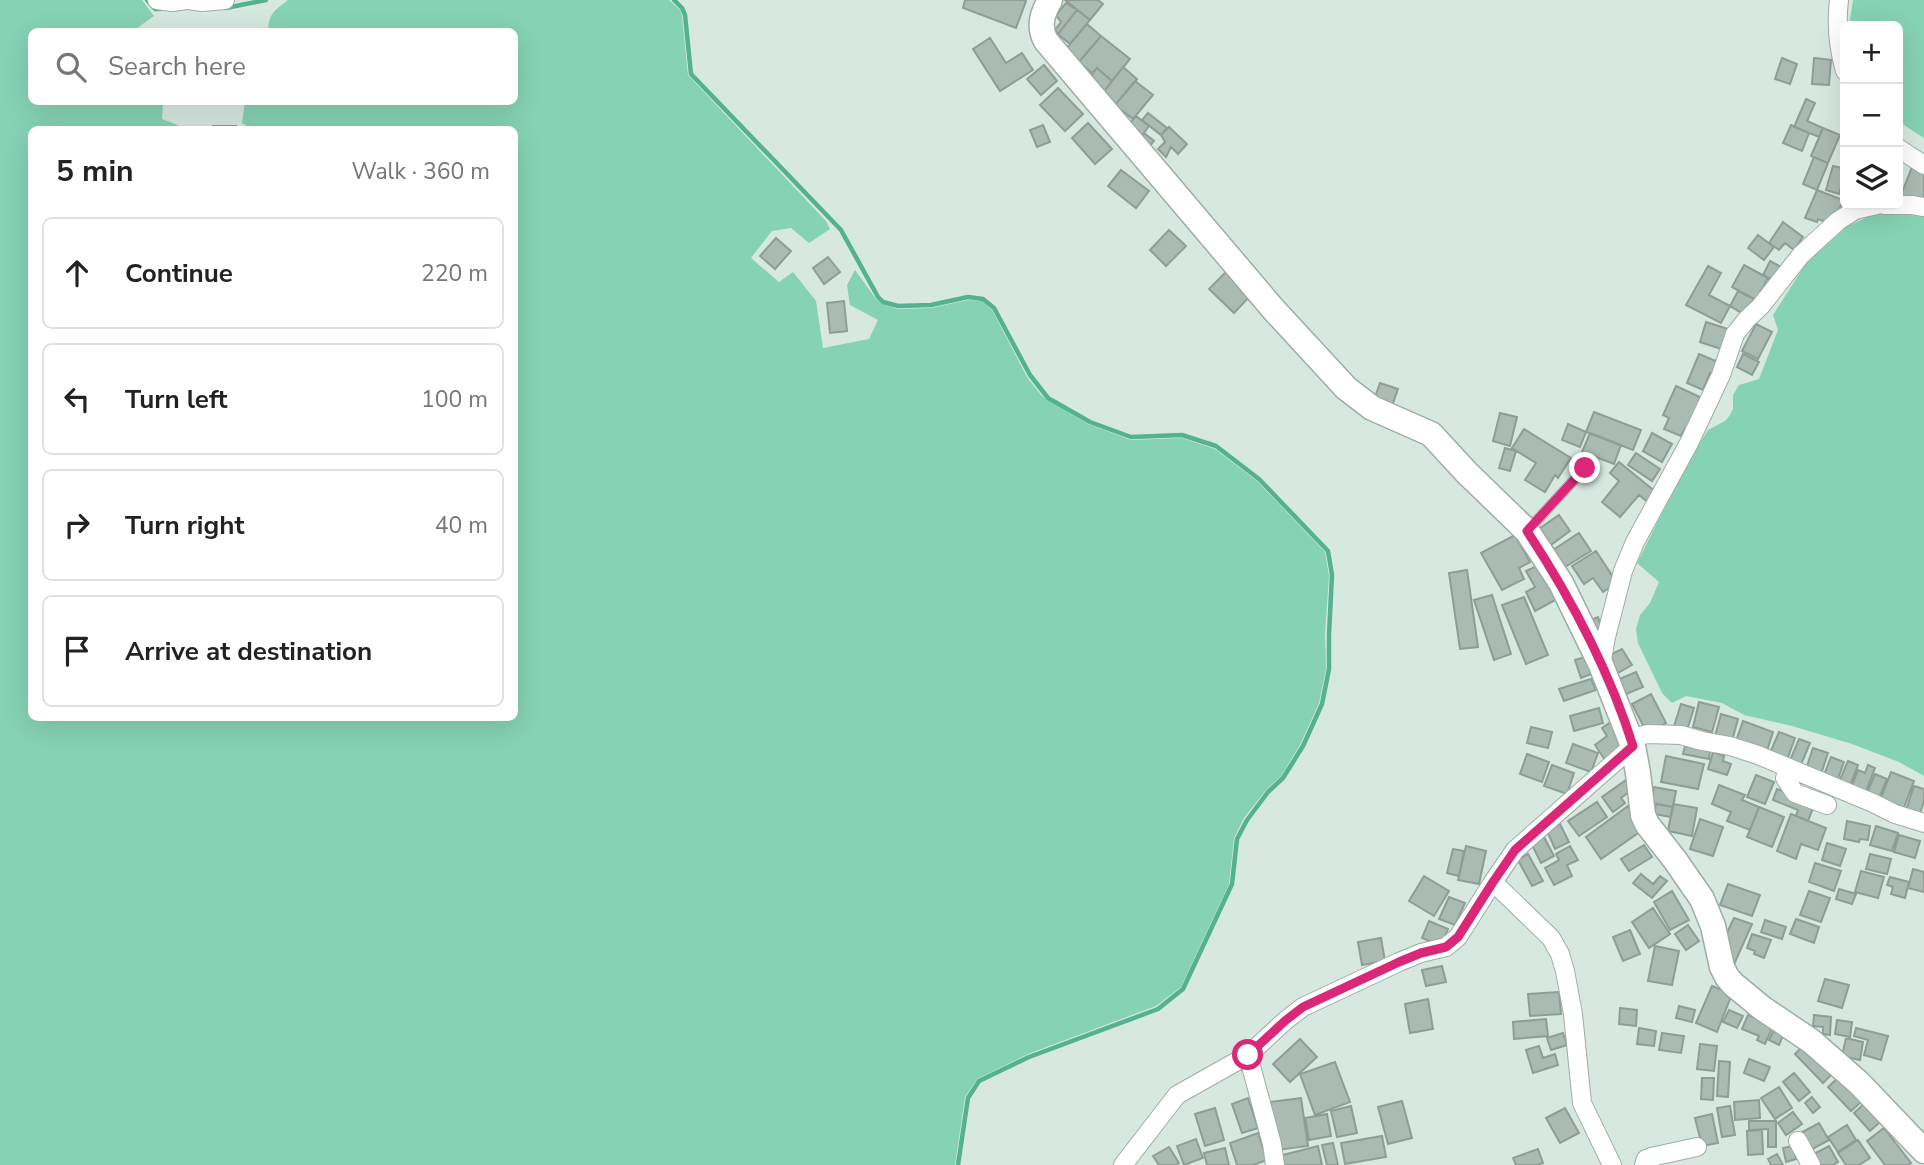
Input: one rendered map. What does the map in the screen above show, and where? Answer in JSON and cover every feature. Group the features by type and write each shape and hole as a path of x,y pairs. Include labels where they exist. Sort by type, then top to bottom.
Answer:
{"street":[{"path":"157,0 225,0"},
{"path":"1049,0 1040,25 1046,41 1282,318 1358,399 1431,434 1527,531 1560,583 1601,665 1632,742 1643,815 1702,899 1713,926 1722,967 1727,976 1762,1008 1811,1041 1859,1083 1924,1151"},
{"path":"1839,0 1837,20 1840,54"},
{"path":"1903,151 1924,165"},
{"path":"1903,205 1924,207"},
{"path":"1601,665 1623,571 1635,542 1689,443 1721,375 1735,334 1801,256 1838,221 1859,210"},
{"path":"1123,1165 1177,1095 1248,1055 1303,1007 1399,962 1446,947 1458,937 1515,850 1632,742 1647,734 1681,735 1758,755 1895,814 1924,823"},
{"path":"1788,768 1785,778 1795,793 1827,806"},
{"path":"1493,882 1551,939 1560,954 1573,1014 1581,1103 1612,1165"},
{"path":"1248,1055 1275,1165"},
{"path":"1798,1141 1811,1165"},
{"path":"1644,1165 1646,1159 1697,1147"}],"lane":[{"path":"1527,531 1585,468"}],"green space":[{"path":"0,0 142,0 154,16 137,28 28,28 28,105 163,105 162,119 180,126 28,126 28,721 518,721 518,126 246,126 242,123 245,105 518,105 518,28 269,28 273,13 288,0 669,0 680,10 682,16 688,75 826,221 830,229 809,243 791,228 772,231 751,258 779,282 793,272 816,301 823,348 869,339 878,320 850,305 847,285 855,270 876,299 897,309 931,308 968,300 982,301 992,310 1027,377 1047,400 1088,424 1131,440 1182,438 1215,449 1257,481 1325,552 1329,576 1325,634 1326,669 1319,703 1300,745 1281,776 1244,818 1234,838 1229,884 1181,987 1156,1006 1028,1054 977,1079 965,1097 955,1165 0,1165"},
{"path":"1853,0 1924,0 1924,138 1903,124 1903,21 1850,21"},
{"path":"1883,210 1924,213 1924,776 1899,762 1852,744 1744,715 1722,703 1686,696 1672,703 1662,693 1638,643 1636,629 1640,615 1650,603 1659,582 1637,563 1688,461 1708,430 1725,421 1730,415 1733,395 1739,385 1759,379 1778,330 1773,315 1808,260 1848,226"}],"building":[{"path":"965,0 1026,1 1016,28 963,8"},
{"path":"1065,0 1098,0 1103,4 1090,20"},
{"path":"1066,3 1077,10 1058,34 1055,30 1061,22 1056,15"},
{"path":"1077,10 1090,20 1070,44 1058,34"},
{"path":"1087,24 1101,36 1079,62 1064,51"},
{"path":"1101,36 1130,59 1112,81 1097,68 1092,73 1079,62"},
{"path":"990,38 1006,63 1022,53 1033,70 1000,91 973,49"},
{"path":"1782,58 1797,64 1790,84 1775,79"},
{"path":"1814,58 1831,60 1829,85 1812,84"},
{"path":"1044,65 1057,81 1041,95 1027,79"},
{"path":"1123,67 1137,79 1115,105 1102,94"},
{"path":"1097,68 1112,81 1102,94 1086,81"},
{"path":"1135,81 1153,95 1133,119 1115,105"},
{"path":"1058,88 1083,114 1065,131 1040,105"},
{"path":"1806,99 1815,103 1807,121 1823,128 1819,137 1794,127"},
{"path":"1148,113 1167,128 1161,135 1142,120"},
{"path":"1136,116 1149,126 1138,141 1124,130"},
{"path":"1088,123 1112,149 1095,164 1072,138"},
{"path":"1043,125 1050,142 1037,147 1030,130"},
{"path":"1791,125 1809,133 1802,151 1783,143"},
{"path":"1169,127 1187,144 1178,154 1171,147 1166,157 1158,149 1165,142 1161,135"},
{"path":"1823,128 1840,135 1828,163 1811,156"},
{"path":"1144,133 1154,141 1147,149 1138,141"},
{"path":"1814,157 1828,163 1817,190 1803,184"},
{"path":"1833,166 1840,168 1839,194 1826,190"},
{"path":"1912,167 1924,171 1924,204 1903,196"},
{"path":"1121,170 1149,191 1136,208 1108,186"},
{"path":"1817,190 1840,199 1840,208 1833,225 1818,219 1817,222 1805,218"},
{"path":"1783,222 1803,237 1794,250 1785,243 1779,250 1769,243"},
{"path":"1169,230 1186,246 1166,266 1150,250"},
{"path":"1758,235 1774,247 1764,260 1748,248"},
{"path":"776,238 791,251 775,269 760,256"},
{"path":"828,257 840,272 824,284 813,268"},
{"path":"1770,261 1783,268 1776,282 1763,275"},
{"path":"1744,265 1768,278 1756,300 1732,287"},
{"path":"1708,266 1721,273 1709,295 1730,306 1721,323 1686,305"},
{"path":"1227,271 1251,295 1234,313 1209,289"},
{"path":"1738,291 1756,300 1747,316 1730,306"},
{"path":"844,301 847,331 830,333 827,303"},
{"path":"1706,322 1731,330 1724,350 1700,342"},
{"path":"1756,324 1772,332 1758,359 1742,351"},
{"path":"1699,354 1723,364 1717,376 1710,373 1703,390 1687,383"},
{"path":"1743,354 1759,362 1752,375 1737,367"},
{"path":"1380,383 1398,389 1392,406 1374,400"},
{"path":"1676,386 1704,399 1689,430 1685,428 1681,436 1664,429 1669,418 1663,415"},
{"path":"1594,412 1641,430 1633,450 1586,432"},
{"path":"1500,413 1517,417 1510,446 1493,441"},
{"path":"1568,424 1586,432 1580,447 1562,440"},
{"path":"1524,429 1571,458 1558,478 1555,475 1545,492 1525,480 1536,463 1512,448"},
{"path":"1590,433 1621,445 1614,464 1582,452"},
{"path":"1652,433 1672,444 1662,462 1643,451"},
{"path":"1505,448 1516,451 1510,471 1499,468"},
{"path":"1636,453 1660,469 1652,481 1628,465"},
{"path":"1619,462 1657,493 1649,503 1639,495 1620,517 1602,502 1619,481 1610,473"},
{"path":"1559,515 1570,531 1548,547 1536,531"},
{"path":"1579,533 1591,551 1565,567 1553,550"},
{"path":"1515,535 1530,562 1519,568 1524,579 1502,590 1481,553"},
{"path":"1596,551 1617,583 1603,592 1593,578 1584,584 1572,566"},
{"path":"1539,565 1557,599 1535,611 1526,592 1535,587 1526,571"},
{"path":"1467,570 1478,647 1460,649 1449,573"},
{"path":"1492,595 1511,654 1494,660 1474,600"},
{"path":"1524,597 1548,655 1526,664 1502,605"},
{"path":"1598,617 1604,636 1595,639 1588,621"},
{"path":"1622,649 1632,665 1618,673 1608,656"},
{"path":"1589,656 1594,673 1581,678 1575,660"},
{"path":"1636,672 1643,687 1624,695 1617,680"},
{"path":"1591,679 1596,690 1564,701 1559,689"},
{"path":"1651,694 1666,723 1647,733 1632,704"},
{"path":"1699,702 1719,707 1712,732 1693,727"},
{"path":"1681,704 1694,708 1687,730 1674,726"},
{"path":"1599,708 1603,723 1574,731 1570,716"},
{"path":"1721,714 1738,719 1732,741 1715,736"},
{"path":"1743,721 1773,732 1766,754 1735,744"},
{"path":"1611,722 1627,746 1605,760 1595,745 1607,736 1602,728"},
{"path":"1531,727 1552,732 1548,748 1527,743"},
{"path":"1779,732 1795,738 1787,760 1770,753"},
{"path":"1799,739 1810,743 1800,767 1789,763"},
{"path":"1573,744 1598,753 1591,772 1566,763"},
{"path":"1685,746 1710,751 1709,759 1683,754"},
{"path":"1813,748 1828,753 1821,774 1806,769"},
{"path":"1713,752 1724,756 1723,761 1731,764 1727,775 1708,769"},
{"path":"1527,754 1549,762 1542,782 1520,774"},
{"path":"1666,756 1704,764 1698,789 1661,782"},
{"path":"1831,757 1844,762 1836,784 1822,780"},
{"path":"1848,761 1858,765 1850,786 1839,782"},
{"path":"1552,765 1574,773 1567,794 1544,786"},
{"path":"1868,765 1875,768 1866,791 1850,791 1858,770 1865,773"},
{"path":"1891,772 1914,781 1903,810 1880,801"},
{"path":"1875,774 1887,779 1878,800 1866,796"},
{"path":"1756,775 1774,782 1765,804 1747,797"},
{"path":"1626,780 1632,790 1621,798 1625,803 1613,812 1602,797"},
{"path":"1719,785 1745,795 1742,800 1759,807 1750,830 1727,821 1731,812 1712,804"},
{"path":"1914,786 1924,789 1924,801 1919,817 1905,813"},
{"path":"1654,787 1676,791 1673,807 1651,803"},
{"path":"1777,789 1815,803 1808,821 1796,816 1798,810 1773,800"},
{"path":"1597,802 1607,817 1579,836 1568,821"},
{"path":"1656,804 1673,807 1671,817 1654,814"},
{"path":"1673,804 1697,808 1692,836 1668,831"},
{"path":"1628,806 1644,829 1601,859 1586,837"},
{"path":"1759,807 1784,817 1772,847 1747,837"},
{"path":"1791,814 1826,828 1818,850 1801,844 1796,859 1777,851"},
{"path":"1700,819 1723,827 1713,856 1690,849"},
{"path":"1847,821 1870,826 1868,840 1860,839 1859,842 1844,839"},
{"path":"1560,824 1569,842 1555,849 1547,831"},
{"path":"1876,826 1898,833 1892,851 1870,845"},
{"path":"1543,835 1554,856 1541,863 1530,841"},
{"path":"1899,835 1920,841 1915,858 1894,852"},
{"path":"1827,843 1846,849 1840,866 1822,860"},
{"path":"1644,845 1652,857 1629,871 1621,859"},
{"path":"1466,846 1486,851 1479,884 1458,880"},
{"path":"1570,846 1578,860 1567,865 1572,876 1554,885 1545,868 1559,860 1556,854"},
{"path":"1453,849 1464,851 1459,876 1447,873"},
{"path":"1528,854 1543,881 1532,886 1518,860"},
{"path":"1870,854 1891,859 1887,874 1866,869"},
{"path":"1815,863 1841,871 1834,891 1809,882"},
{"path":"1913,869 1924,872 1924,892 1908,888"},
{"path":"1861,871 1884,877 1878,898 1855,892"},
{"path":"1641,874 1653,884 1660,876 1667,881 1652,898 1633,883"},
{"path":"1424,876 1449,891 1434,916 1409,901"},
{"path":"1890,877 1909,882 1905,898 1891,894 1893,887 1887,885"},
{"path":"1728,884 1760,895 1752,916 1720,905"},
{"path":"1839,889 1856,894 1852,904 1836,899"},
{"path":"1672,891 1689,920 1670,930 1654,902"},
{"path":"1809,891 1830,898 1821,922 1800,915"},
{"path":"1449,897 1465,903 1455,925 1439,919"},
{"path":"1653,908 1670,934 1649,948 1632,922"},
{"path":"1734,918 1752,924 1731,971 1725,937"},
{"path":"1796,919 1819,927 1814,943 1790,934"},
{"path":"1765,920 1786,927 1782,939 1761,932"},
{"path":"1429,921 1448,929 1441,946 1422,938"},
{"path":"1688,925 1699,941 1686,950 1675,934"},
{"path":"1630,930 1640,954 1623,961 1613,937"},
{"path":"1752,934 1771,940 1764,958 1747,948"},
{"path":"1381,938 1385,961 1362,965 1358,942"},
{"path":"1655,946 1679,951 1672,985 1648,981"},
{"path":"1442,966 1446,982 1426,986 1422,970"},
{"path":"1825,979 1849,985 1842,1008 1818,1001"},
{"path":"1712,986 1732,994 1717,1032 1696,1023"},
{"path":"1559,992 1561,1014 1530,1016 1528,994"},
{"path":"1428,999 1433,1029 1410,1033 1405,1004"},
{"path":"1679,1006 1695,1010 1692,1022 1676,1018"},
{"path":"1620,1008 1637,1010 1636,1026 1619,1024"},
{"path":"1729,1010 1743,1016 1737,1028 1723,1022"},
{"path":"1748,1015 1773,1026 1765,1044 1757,1040 1759,1036 1742,1029"},
{"path":"1814,1015 1831,1017 1830,1035 1823,1034 1823,1027 1813,1026"},
{"path":"1546,1019 1548,1036 1514,1039 1513,1022"},
{"path":"1837,1020 1852,1022 1850,1037 1835,1034"},
{"path":"1777,1024 1786,1029 1779,1045 1769,1040"},
{"path":"1639,1028 1656,1031 1654,1046 1637,1044"},
{"path":"1856,1028 1888,1036 1881,1060 1864,1055 1868,1040 1854,1036"},
{"path":"1563,1033 1567,1045 1551,1050 1547,1038"},
{"path":"1662,1033 1684,1036 1681,1053 1659,1050"},
{"path":"1846,1038 1863,1042 1860,1060 1842,1056"},
{"path":"1300,1039 1317,1057 1290,1082 1273,1064"},
{"path":"1700,1044 1717,1046 1714,1071 1697,1069"},
{"path":"1804,1045 1833,1073 1823,1083 1795,1054"},
{"path":"1539,1046 1543,1058 1555,1054 1558,1065 1533,1073 1526,1050"},
{"path":"1749,1059 1770,1067 1764,1081 1744,1073"},
{"path":"1719,1061 1730,1062 1728,1097 1717,1096"},
{"path":"1335,1062 1350,1102 1315,1115 1300,1074"},
{"path":"1794,1073 1810,1092 1799,1101 1783,1082"},
{"path":"1702,1078 1714,1078 1713,1100 1701,1099"},
{"path":"1838,1078 1861,1102 1851,1111 1828,1087"},
{"path":"1779,1087 1792,1108 1775,1119 1761,1098"},
{"path":"1812,1097 1820,1107 1813,1113 1805,1103"},
{"path":"1248,1098 1258,1128 1242,1133 1232,1104"},
{"path":"1301,1098 1308,1146 1277,1150 1270,1102"},
{"path":"1759,1100 1760,1118 1735,1120 1734,1102"},
{"path":"1402,1101 1412,1138 1388,1144 1378,1107"},
{"path":"1864,1104 1880,1122 1870,1131 1854,1113"},
{"path":"1351,1106 1357,1133 1337,1137 1331,1111"},
{"path":"1730,1106 1735,1135 1722,1137 1717,1108"},
{"path":"1215,1108 1224,1140 1205,1146 1195,1114"},
{"path":"1565,1108 1579,1133 1560,1143 1546,1118"},
{"path":"1793,1112 1802,1124 1786,1135 1778,1123"},
{"path":"1327,1114 1331,1136 1309,1140 1305,1118"},
{"path":"1712,1114 1718,1143 1702,1146 1695,1118"},
{"path":"1749,1121 1776,1121 1776,1147 1768,1147 1768,1129 1749,1130"},
{"path":"1819,1123 1829,1140 1807,1152 1797,1135"},
{"path":"1847,1125 1856,1140 1838,1152 1828,1137"},
{"path":"1884,1128 1911,1163 1885,1165 1867,1141"},
{"path":"1762,1130 1763,1154 1748,1155 1747,1131"},
{"path":"1258,1133 1267,1160 1253,1165 1237,1165 1230,1143"},
{"path":"1382,1136 1386,1157 1345,1164 1341,1143"},
{"path":"1196,1139 1203,1158 1184,1165 1177,1146"},
{"path":"1858,1140 1870,1158 1859,1165 1846,1165 1838,1153"},
{"path":"1333,1143 1338,1165 1327,1165 1322,1145"},
{"path":"1318,1146 1322,1165 1281,1165 1279,1156"},
{"path":"1793,1146 1796,1159 1786,1162 1783,1148"},
{"path":"1829,1146 1838,1162 1833,1165 1817,1165 1812,1155"},
{"path":"1169,1147 1179,1163 1159,1165 1153,1156"},
{"path":"1225,1148 1229,1165 1207,1165 1204,1153"},
{"path":"1538,1149 1543,1163 1516,1165 1513,1158"},
{"path":"1777,1154 1783,1165 1771,1165 1768,1159"}],"waterway":[{"path":"147,0 155,9 161,9"},
{"path":"226,8 266,0"},
{"path":"674,0 685,15 691,74 841,230 883,302 898,306 931,305 968,297 983,299 994,308 1030,375 1048,398 1090,422 1131,437 1182,435 1216,446 1259,479 1328,551 1332,575 1329,669 1322,704 1303,746 1283,778 1268,792 1247,820 1237,839 1232,884 1183,989 1158,1009 1029,1057 979,1081 968,1098 958,1165"}],"route":[{"path":"1248,1055 1303,1007 1399,962 1446,947 1458,937 1515,850 1633,746 1601,665 1572,604 1527,531 1585,468"}]}
